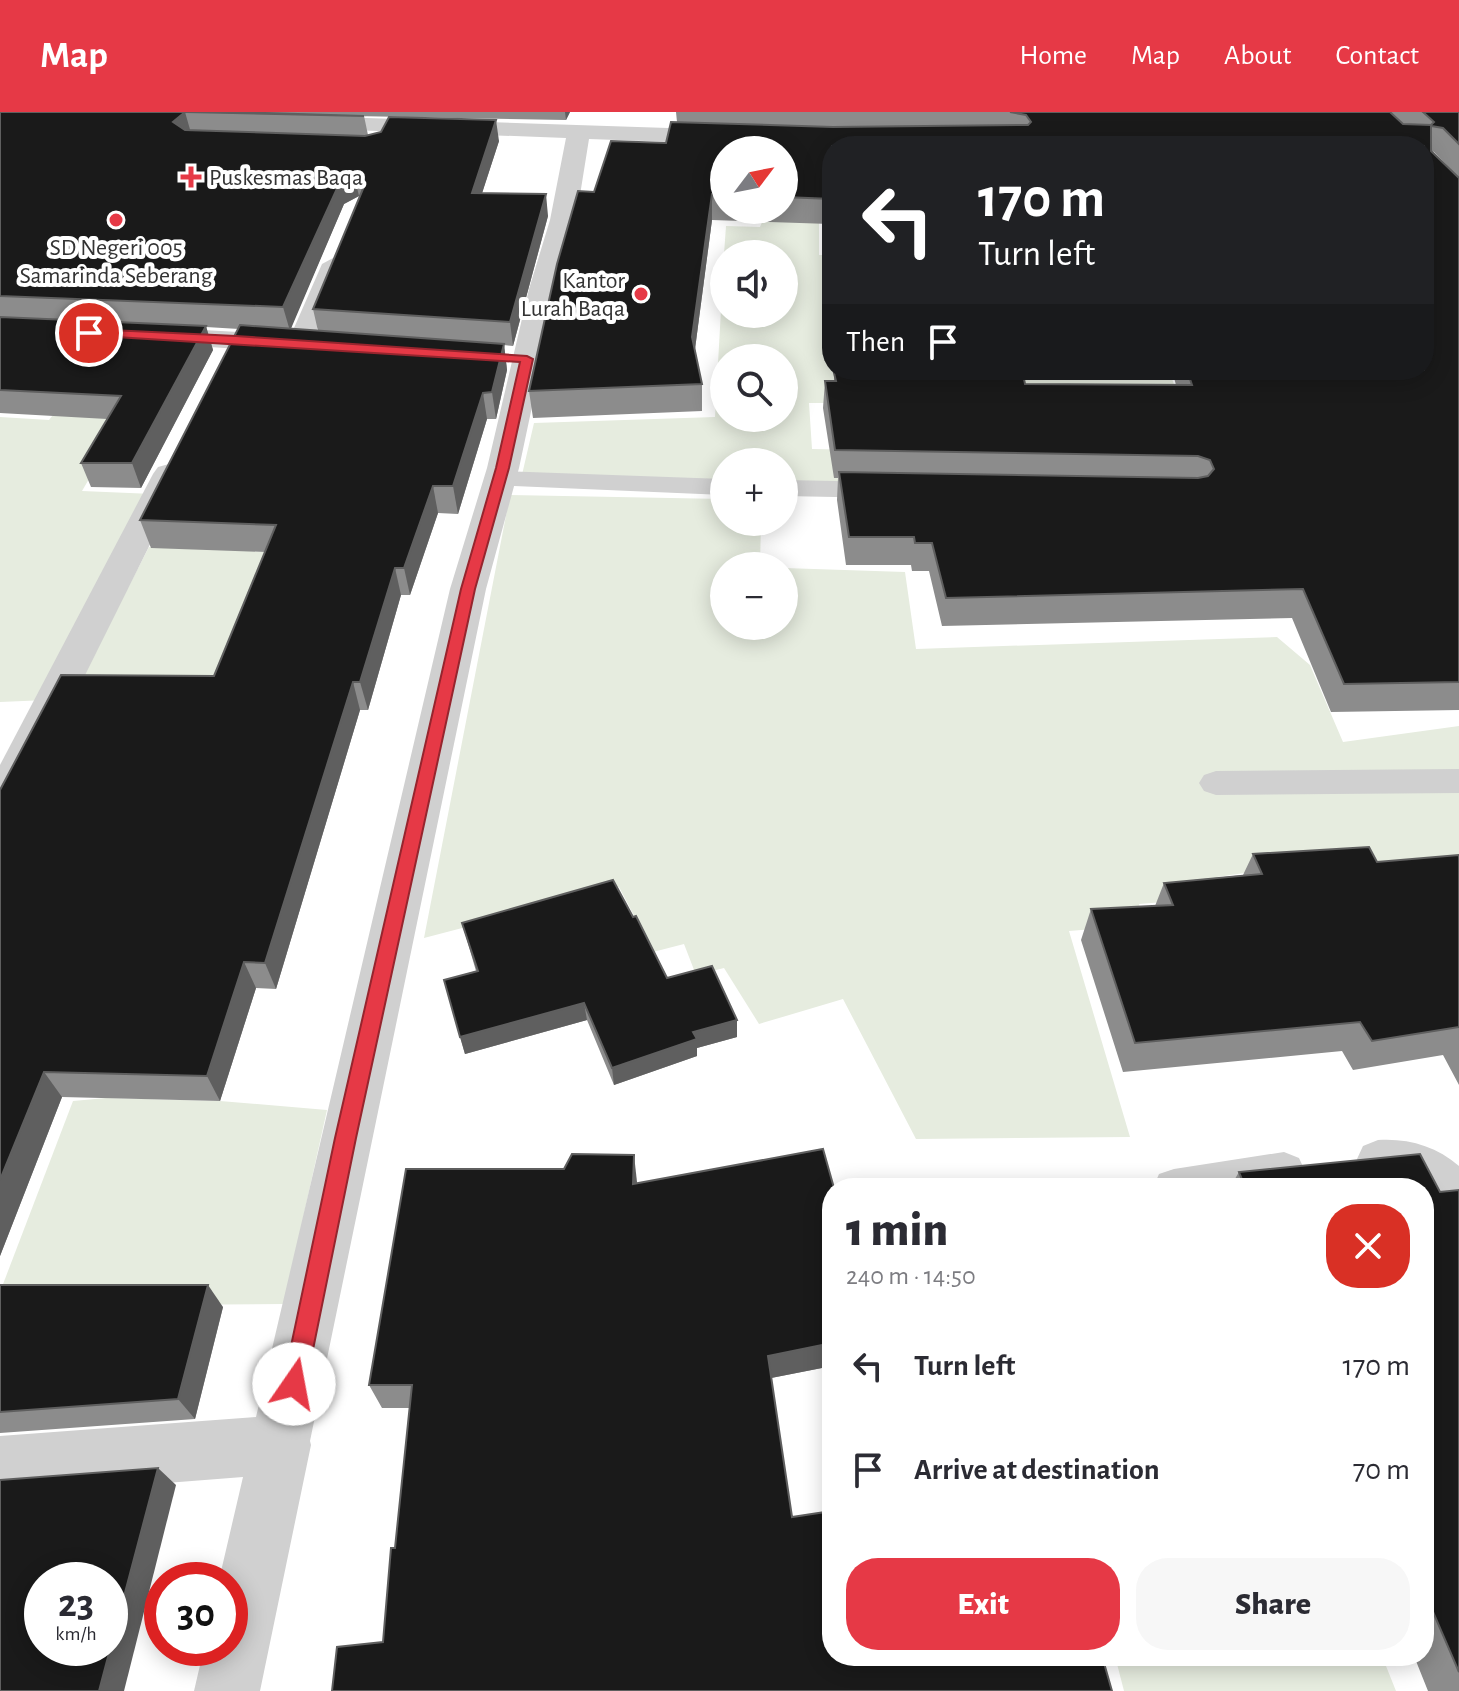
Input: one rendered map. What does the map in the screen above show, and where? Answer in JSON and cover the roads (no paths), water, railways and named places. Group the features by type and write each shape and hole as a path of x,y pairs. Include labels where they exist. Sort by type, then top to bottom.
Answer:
{"street":[{"path":"290,123 381,136 595,125 731,136"},
{"path":"227,1691 282,1445 345,1138 468,589 498,479 512,358 595,125"},
{"path":"126,335 230,353 299,344 330,346"},
{"path":"0,804 181,450"},
{"path":"0,1466 282,1445"}],"lane":[{"path":"299,344 340,247"},
{"path":"498,479 710,487"},
{"path":"798,488 906,491"},
{"path":"1216,783 1459,781"},
{"path":"1242,1178 1400,1156 1425,1163 1459,1195"}],"place":[{"name":"Puskesmas Baqa","path":"191,177"},
{"name":"SD Negeri 005 Samarinda Seberang","path":"116,220"},
{"name":"Kantor Lurah Baqa","path":"641,294"}]}
